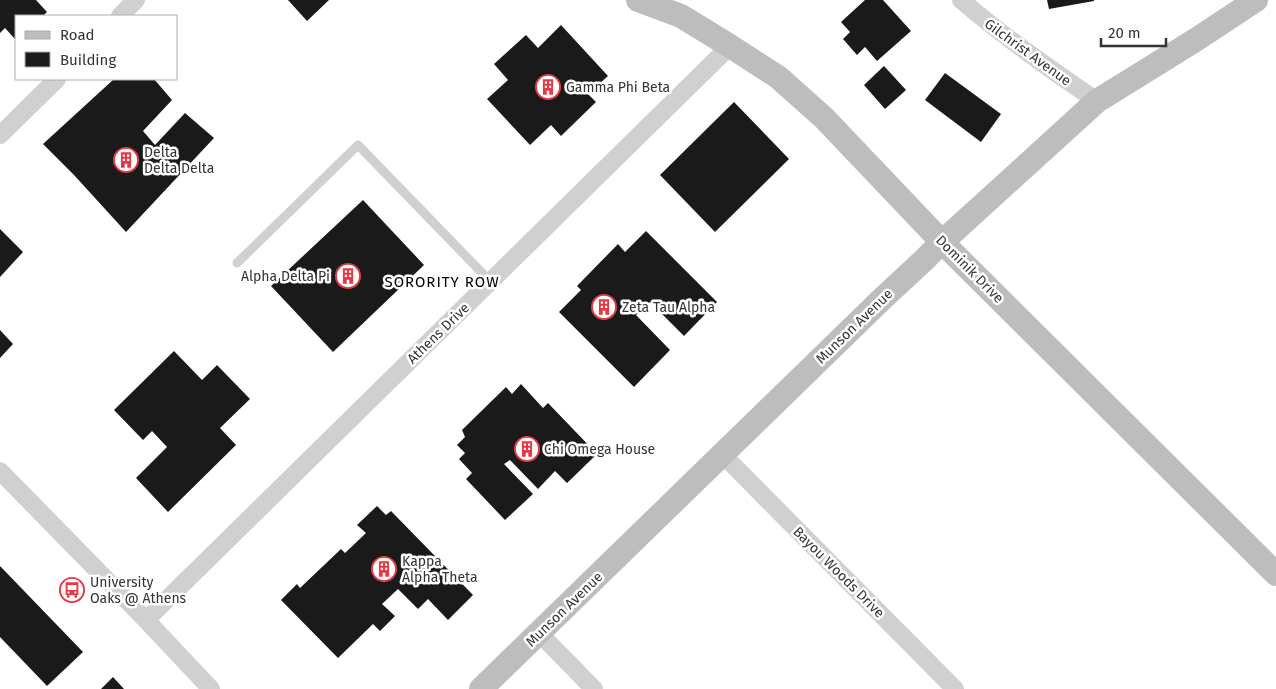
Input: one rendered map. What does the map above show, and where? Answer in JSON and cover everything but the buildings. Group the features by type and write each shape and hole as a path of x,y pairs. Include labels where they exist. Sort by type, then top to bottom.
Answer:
{"street":[{"path":"121,15 136,0"},
{"name":"Dominik Drive","path":"638,0 681,16 730,46 778,77 824,118 942,242 1276,574"},
{"name":"Gilchrist Avenue","path":"961,0 993,27 1097,102"},
{"name":"Munson Avenue","path":"482,689 881,300 942,242 1097,102 1256,0"},
{"name":"Athens Drive","path":"146,620 730,46"},
{"path":"0,134 55,80"},
{"name":"Bayou Woods Drive","path":"722,454 955,689"},
{"path":"0,471 211,689"},
{"path":"539,633 594,689"}],"lane":[{"path":"237,263 358,145 490,282"}],"place":[{"name":"Gamma Phi Beta","path":"548,87"},
{"name":"Delta Delta Delta","path":"126,160"},
{"name":"Alpha Delta Pi","path":"348,276"},
{"name":"Zeta Tau Alpha","path":"604,307"},
{"name":"Chi Omega House","path":"527,449"},
{"name":"Kappa Alpha Theta","path":"384,569"},
{"name":"University Oaks @ Athens","path":"72,590"}],"district":[{"name":"SORORITY ROW","path":"442,282"}]}
